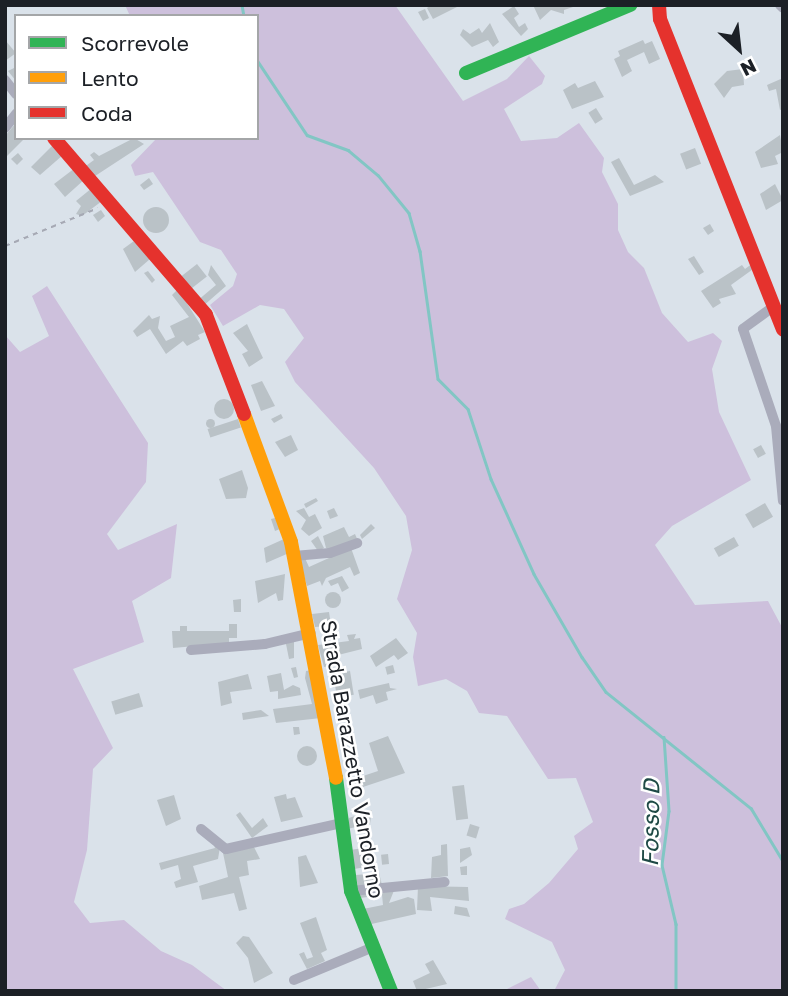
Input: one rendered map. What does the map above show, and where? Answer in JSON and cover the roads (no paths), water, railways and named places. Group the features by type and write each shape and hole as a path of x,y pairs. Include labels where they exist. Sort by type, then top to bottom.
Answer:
{"street":[{"path":"659,5 660,19 783,330"},
{"path":"466,73 622,8"},
{"name":"Strada Barazzetto Vandorno","path":"56,140 206,315 294,556 311,633 351,891 371,948 391,991"},
{"path":"773,307 743,329 770,403 783,501"},
{"path":"770,403 783,418"},
{"path":"294,556 330,553 357,544"},
{"path":"191,650 265,644 311,633"},
{"path":"201,829 226,849 341,823"},
{"path":"351,891 445,881"},
{"path":"294,980 371,948"}],"waterway":[{"path":"242,5 244,14"},
{"path":"259,63 307,135 348,150 378,175 409,213 420,251 438,379 468,409 491,479 534,574 582,657 606,692 751,808 783,861"},
{"name":"Fosso D","path":"664,737 669,811 662,865 676,924 676,991"}]}
